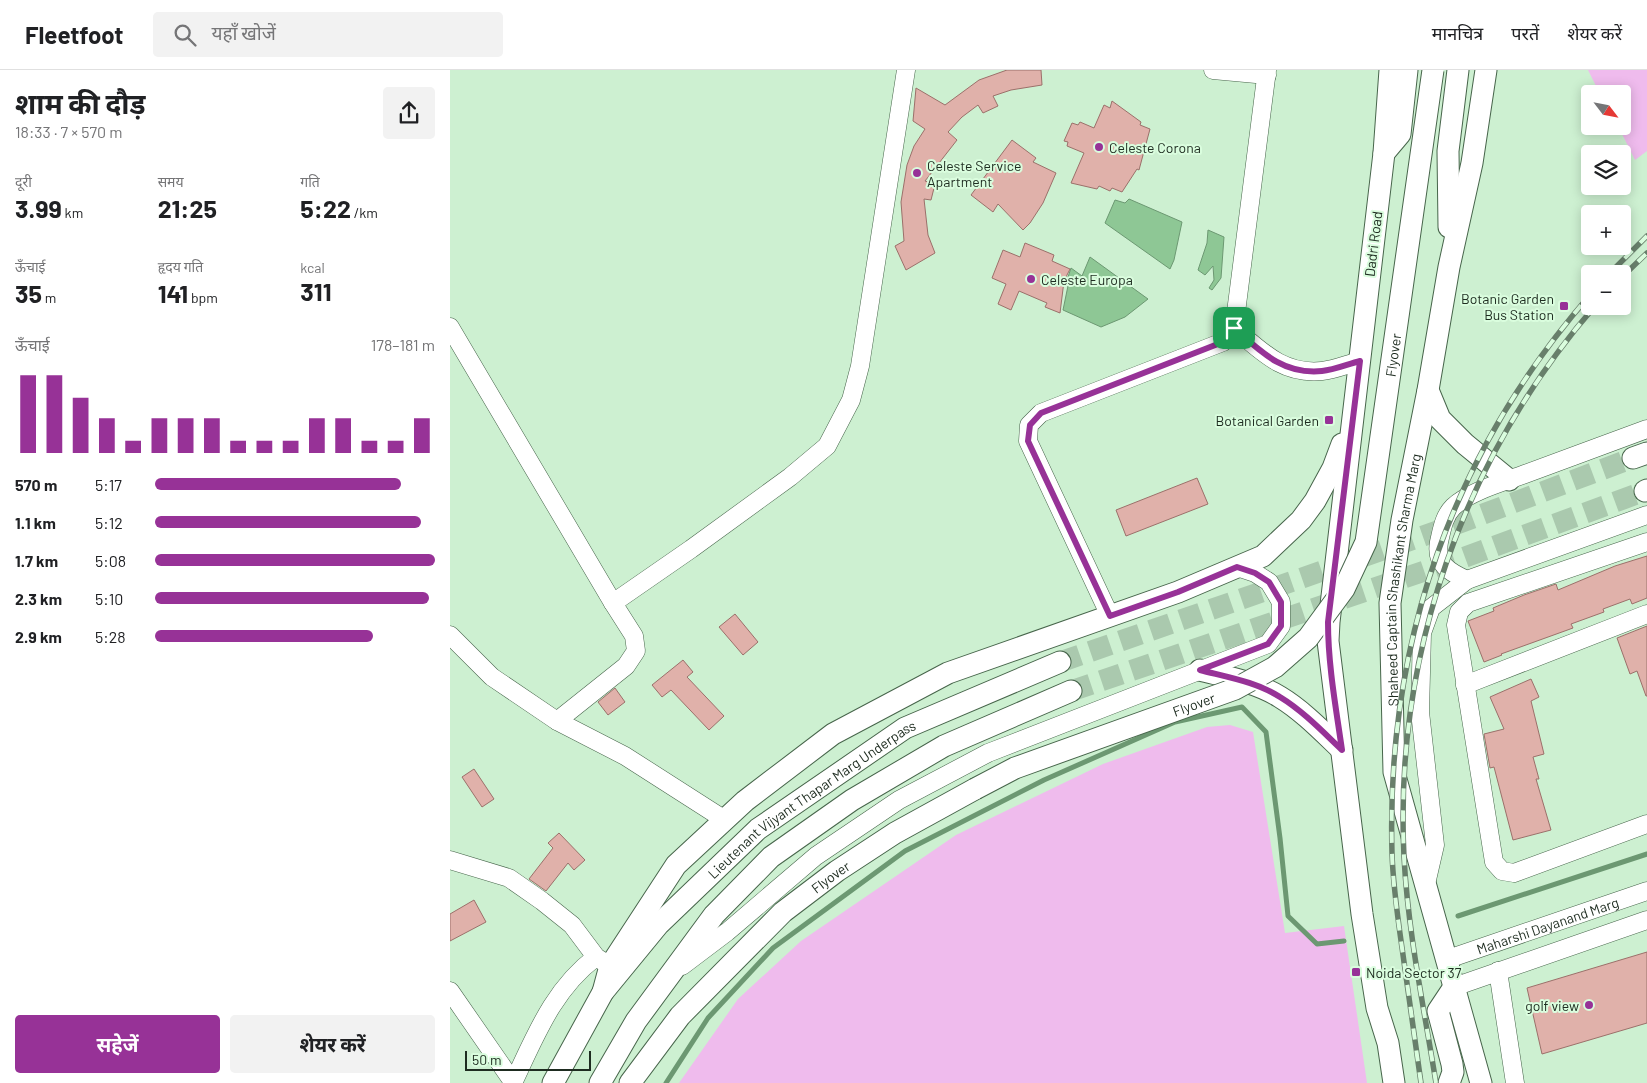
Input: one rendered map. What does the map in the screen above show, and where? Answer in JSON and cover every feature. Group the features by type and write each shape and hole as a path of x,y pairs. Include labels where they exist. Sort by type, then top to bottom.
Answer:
{"main road":[{"name":"Dadri Road","path":"1352,418 1384,153 1390,70"},
{"path":"1384,153 1400,134 1407,70"},
{"name":"Flyover","path":"630,1083 680,1016 783,912 837,871 895,833 1015,768 1235,689 1275,667 1308,638 1344,589 1366,542 1433,70"},
{"path":"1450,267 1448,151 1458,70"},
{"name":"Shaheed Captain Shashikant Sharma Marg","path":"1481,1083 1448,959 1394,772 1390,603 1402,520 1450,267 1472,163 1486,70"},
{"path":"1428,390 1440,419 1464,444 1509,480"},
{"path":"553,1083 603,992 603,962 676,865 745,801 833,734 948,674 1178,592 1264,556 1301,520 1315,501 1333,468 1352,418"},
{"path":"1352,418 1328,622 1328,641 1362,914 1376,1008 1403,1083"},
{"name":"Lieutenant Vijyant Thapar Marg Underpass","path":"603,992 658,925 758,829 905,728 1060,662"},
{"path":"1200,670 1253,684 1280,697 1313,722 1342,750"},
{"name":"Lieutenant Vijyant Thapar Marg Underpass","path":"600,1083 636,1021 714,915 771,857 844,806 944,746 1071,692"},
{"path":"1449,1083 1453,1072 1452,1064 1438,1011 1454,986"},
{"path":"1388,1043 1394,1083"}],"street":[{"path":"613,603 692,549 790,477 827,446 851,400 860,366 906,70"},
{"path":"1110,616 1028,441 1030,425 1041,413 1223,342 1230,336 1234,328 1267,73 1213,70"},
{"path":"450,327 634,636 636,651 626,666 557,721"},
{"path":"1234,328 1268,357 1293,370 1322,371 1360,361"},
{"path":"1467,580 1450,573 1441,563 1438,544 1444,520 1463,499 1647,429"},
{"path":"1426,884 1435,845 1420,712 1422,632 1431,608 1467,580 1647,515"},
{"path":"1647,542 1468,603 1459,612 1456,625 1494,862 1502,870 1514,873 1647,824"},
{"path":"669,975 727,932 816,856 899,800 988,753 1268,644 1281,626 1281,602 1269,582 1255,573 1237,567"},
{"path":"1465,685 1647,614"},
{"path":"450,635 492,677 557,721 625,756 724,820"},
{"path":"450,860 509,878 572,925 603,962 579,970 556,999 513,1083 450,991"},
{"name":"Maharshi Dayanand Marg","path":"1448,959 1647,891"},
{"name":"Maharshi Dayanand Marg","path":"1454,986 1647,920"},
{"path":"1498,971 1515,1083"}],"shaded area":[{"path":"1588,70 1647,70 1647,151 1635,160 1631,152 1631,145 1628,145 1622,135 1631,135 1631,85 1596,85"},
{"path":"1129,199 1182,222 1174,260 1170,269 1105,223 1115,200 1125,203"},
{"path":"1208,230 1224,237 1221,278 1212,290 1209,288 1214,280 1213,266 1205,275 1198,270 1207,243"},
{"path":"1090,257 1148,299 1125,317 1101,327 1063,310 1069,281 1067,280 1071,268 1082,276"},
{"path":"1230,725 1253,732 1285,933 1344,926 1367,1083 679,1083 738,999 801,941 956,835 1103,764 1207,727"}],"building":[{"name":"Celeste Service Apartment","path":"1007,70 1041,70 1042,85 1011,90 993,96 998,106 983,113 978,105 962,117 948,132 957,140 925,181 935,184 931,200 924,199 928,235 935,253 906,270 895,246 904,241 901,202 907,165 914,146 925,129 913,121 916,88 945,105 979,80"},
{"name":"Celeste Corona","path":"1112,101 1141,122 1140,125 1150,129 1139,170 1137,169 1122,192 1112,188 1110,191 1099,186 1097,189 1071,183 1084,153 1067,146 1068,142 1064,141 1072,123 1078,125 1080,122 1094,128 1104,105 1110,108"},
{"path":"1012,140 1036,158 1033,162 1056,173 1043,203 1023,230 998,204 993,212 971,195"},
{"name":"Celeste Europa","path":"1025,243 1054,255 1052,261 1070,269 1064,281 1060,313 1045,307 1047,303 1019,291 1011,310 998,304 1006,284 992,278 1003,250 1020,257"},
{"path":"1197,478 1208,504 1126,536 1116,510"},
{"path":"1647,556 1647,598 1632,604 1630,599 1603,609 1604,612 1571,624 1573,628 1484,662 1468,621 1494,611 1493,608 1524,595 1556,584 1558,590 1615,566"},
{"path":"735,614 758,642 743,655 719,627"},
{"path":"1647,626 1646,696 1637,671 1630,674 1617,638"},
{"path":"683,660 693,672 687,677 724,716 709,730 671,690 662,697 652,685"},
{"path":"1531,679 1539,697 1531,701 1544,754 1533,757 1539,779 1536,779 1551,830 1513,840 1494,767 1490,768 1484,734 1504,729 1490,697"},
{"path":"615,688 625,702 608,715 598,702"},
{"path":"474,769 494,799 482,807 462,777"},
{"path":"559,833 585,860 574,870 568,863 546,891 529,879 553,848 548,843"},
{"path":"474,900 486,922 450,941 450,914"},
{"name":"golf view","path":"1647,952 1647,1023 1542,1054 1527,988"}],"waterway":[{"path":"666,1083 708,1018 773,948 905,851 1044,780 1175,722 1242,707 1266,732 1288,916 1317,944 1344,941"},
{"path":"1458,916 1647,854"}],"tunnel":[{"path":"1060,662 1446,528 1633,458"},
{"path":"1071,691 1460,559 1645,491"}],"railway":[{"path":"1618,265 1647,236"},
{"path":"1631,268 1647,253"},
{"path":"1421,1083 1396,907 1392,853 1393,775 1401,699 1416,626 1437,554 1465,486 1500,419 1542,356 1581,306"},
{"path":"1436,1083 1409,914 1404,857 1404,782 1411,707 1425,634 1446,563 1474,494 1508,428 1548,365 1588,315"}],"place":[{"name":"Celeste Corona","path":"1099,147"},
{"name":"Celeste Service Apartment","path":"917,173"},
{"name":"Celeste Europa","path":"1031,279"},
{"name":"Botanic Garden Bus Station","path":"1564,306"},
{"name":"Botanical Garden","path":"1329,420"},
{"name":"Noida Sector 37","path":"1356,972"},
{"name":"golf view","path":"1589,1005"}],"route":[{"path":"1234,328 1268,357 1293,370 1322,371 1360,361 1328,622 1331,669 1342,750 1313,722 1280,697 1253,684 1200,670 1268,644 1281,626 1281,602 1269,582 1255,573 1237,567 1178,592 1110,616 1028,441 1030,425 1041,413 1223,342 1230,336 1234,328"}]}
